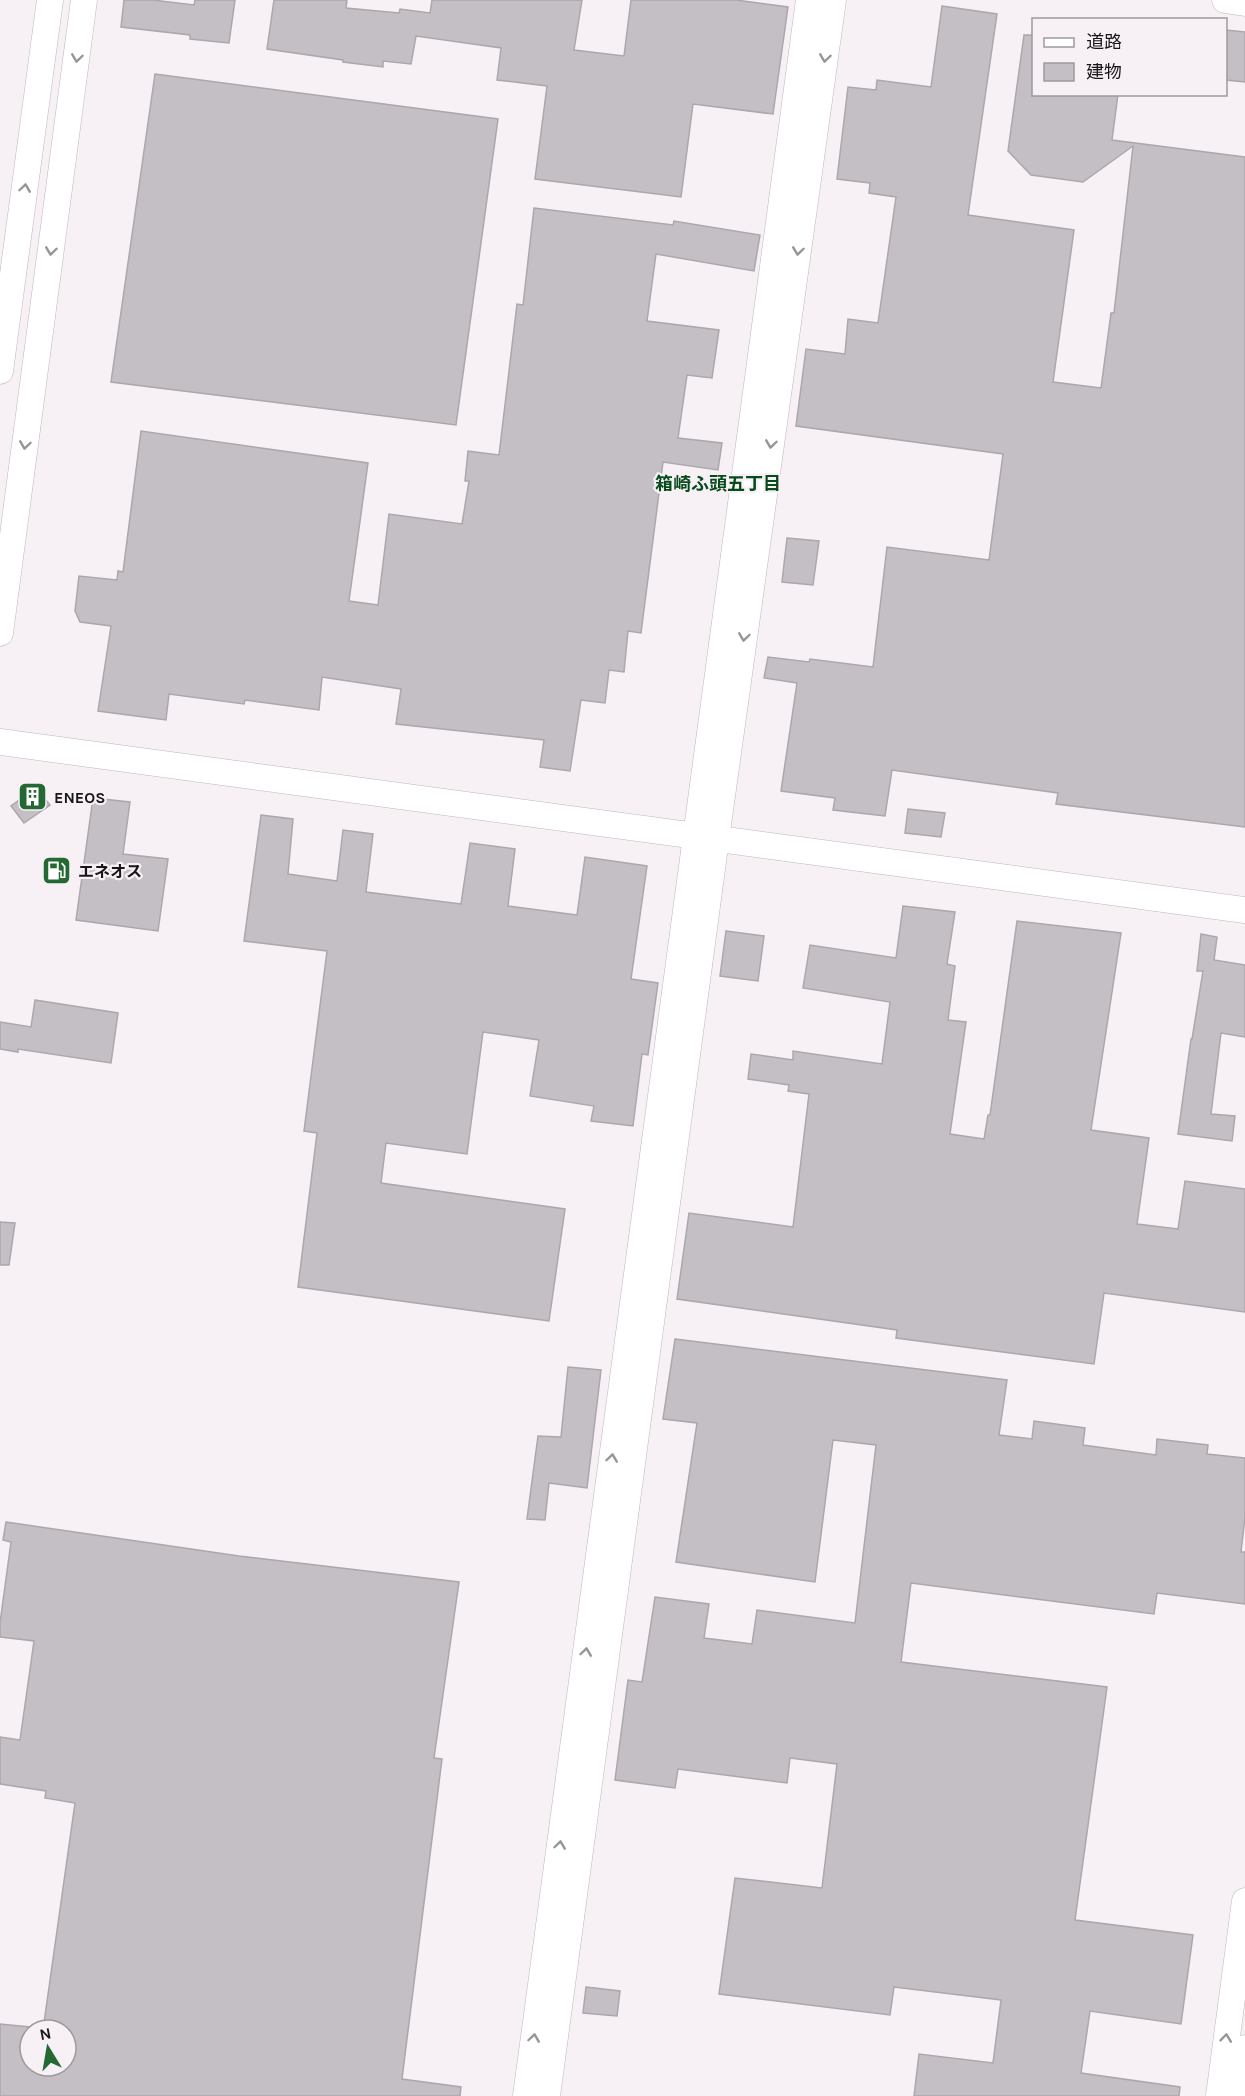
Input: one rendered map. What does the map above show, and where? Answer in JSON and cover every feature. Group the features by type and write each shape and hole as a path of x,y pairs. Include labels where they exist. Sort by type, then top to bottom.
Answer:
{"highway":[{"path":"1238,2096 1245,2051"}],"street":[{"path":"0,371 50,0"},
{"path":"0,633 84,0"},
{"path":"547,2096 809,0"},
{"path":"526,2096 706,838 833,0"},
{"path":"1225,0 1245,3"},
{"path":"0,742 1245,910"},
{"path":"1219,2096 1245,1901"}],"building":[{"path":"124,0 153,0 194,5 195,0 235,0 229,43 190,39 190,35 121,27"},
{"path":"274,0 347,0 346,8 399,13 400,9 430,13 432,0 582,0 574,50 624,56 631,0 736,0 788,7 773,114 693,104 681,197 535,179 547,86 497,80 501,48 416,36 411,64 383,61 383,67 267,49"},
{"path":"942,6 997,14 968,215 1074,230 1053,382 1101,388 1111,313 1114,313 1133,146 1083,182 1031,175 1008,151 1024,35 1032,35 1032,96 1118,96 1112,140 1245,157 1245,827 1056,804 1058,793 892,770 885,816 833,810 835,798 781,791 797,683 764,678 768,657 809,662 810,659 873,667 887,547 989,560 1003,454 796,426 806,349 845,354 848,319 878,323 896,197 869,193 870,183 837,179 848,87 876,90 877,80 931,87"},
{"path":"1227,30 1245,32 1245,82 1227,80"},
{"path":"155,74 498,119 456,425 111,382"},
{"path":"534,208 673,225 674,221 760,235 754,271 656,254 647,321 719,330 712,378 687,375 678,438 722,443 718,470 663,462 641,633 628,631 624,672 609,670 605,703 581,700 570,771 540,767 544,740 396,724 401,689 322,677 319,710 245,700 244,704 169,694 166,720 98,711 111,626 80,622 75,611 79,576 117,580 118,571 123,572 141,431 368,463 349,601 378,605 389,514 462,524 469,481 465,481 468,451 499,455 517,304 523,305"},
{"path":"787,538 819,541 813,585 782,582"},
{"name":"ENEOS","path":"36,788 50,805 24,823 11,806"},
{"path":"93,798 130,802 123,854 168,859 158,931 76,920"},
{"path":"908,809 945,813 941,837 905,833"},
{"path":"261,815 293,819 288,874 337,881 343,830 373,834 366,892 461,904 470,843 515,849 508,906 577,915 585,857 647,866 631,979 658,983 648,1055 642,1054 633,1126 591,1121 594,1106 530,1096 539,1040 483,1032 467,1154 386,1143 381,1183 565,1209 549,1321 298,1287 317,1133 304,1131 327,951 244,941"},
{"path":"903,906 955,912 947,964 955,966 948,1020 966,1022 950,1134 984,1139 988,1115 990,1115 1017,921 1121,933 1091,1130 1149,1138 1137,1224 1178,1229 1185,1181 1245,1189 1245,1312 1104,1293 1094,1364 896,1338 897,1330 677,1299 689,1213 793,1227 809,1094 788,1091 789,1085 748,1079 751,1054 793,1060 793,1051 882,1064 890,1002 803,988 810,945 896,958"},
{"path":"726,931 764,936 758,981 720,976"},
{"path":"1201,934 1217,937 1214,960 1245,965 1245,1037 1221,1033 1211,1114 1235,1116 1232,1141 1178,1134 1203,971 1197,971"},
{"path":"35,1000 118,1013 111,1063 18,1049 18,1052 0,1049 0,1022 31,1027"},
{"path":"0,1222 15,1223 9,1265 0,1265"},
{"path":"675,1339 1007,1380 999,1435 1032,1439 1034,1421 1085,1428 1083,1445 1156,1455 1157,1439 1208,1445 1207,1454 1245,1458 1245,1517 1241,1552 1245,1552 1245,1604 1157,1593 1154,1614 911,1583 901,1662 1107,1687 1075,1920 1193,1935 1181,2024 1090,2011 1081,2073 1180,2087 1179,2096 914,2096 919,2054 993,2063 1001,2000 894,1987 890,2015 719,1994 735,1878 822,1888 837,1764 790,1758 787,1783 678,1769 675,1788 615,1780 628,1680 642,1682 655,1597 709,1604 704,1638 752,1644 757,1610 855,1623 876,1445 833,1440 815,1582 676,1562 697,1423 663,1419"},
{"path":"568,1367 601,1370 587,1488 549,1483 545,1520 527,1519 538,1436 561,1437"},
{"path":"6,1522 239,1556 459,1582 434,1758 442,1759 402,2079 461,2087 460,2096 0,2096 0,2024 18,2026 18,2078 78,2078 78,2018 45,2018 75,1803 45,1798 46,1791 0,1784 0,1737 20,1740 34,1641 0,1637 11,1542 3,1540"},
{"path":"586,1987 620,1991 617,2016 583,2013"}],"place":[{"name":"ENEOS","path":"33,797"},
{"name":"エネオス","path":"57,871"}],"district":[{"name":"箱崎ふ頭五丁目","path":"718,484"}]}
